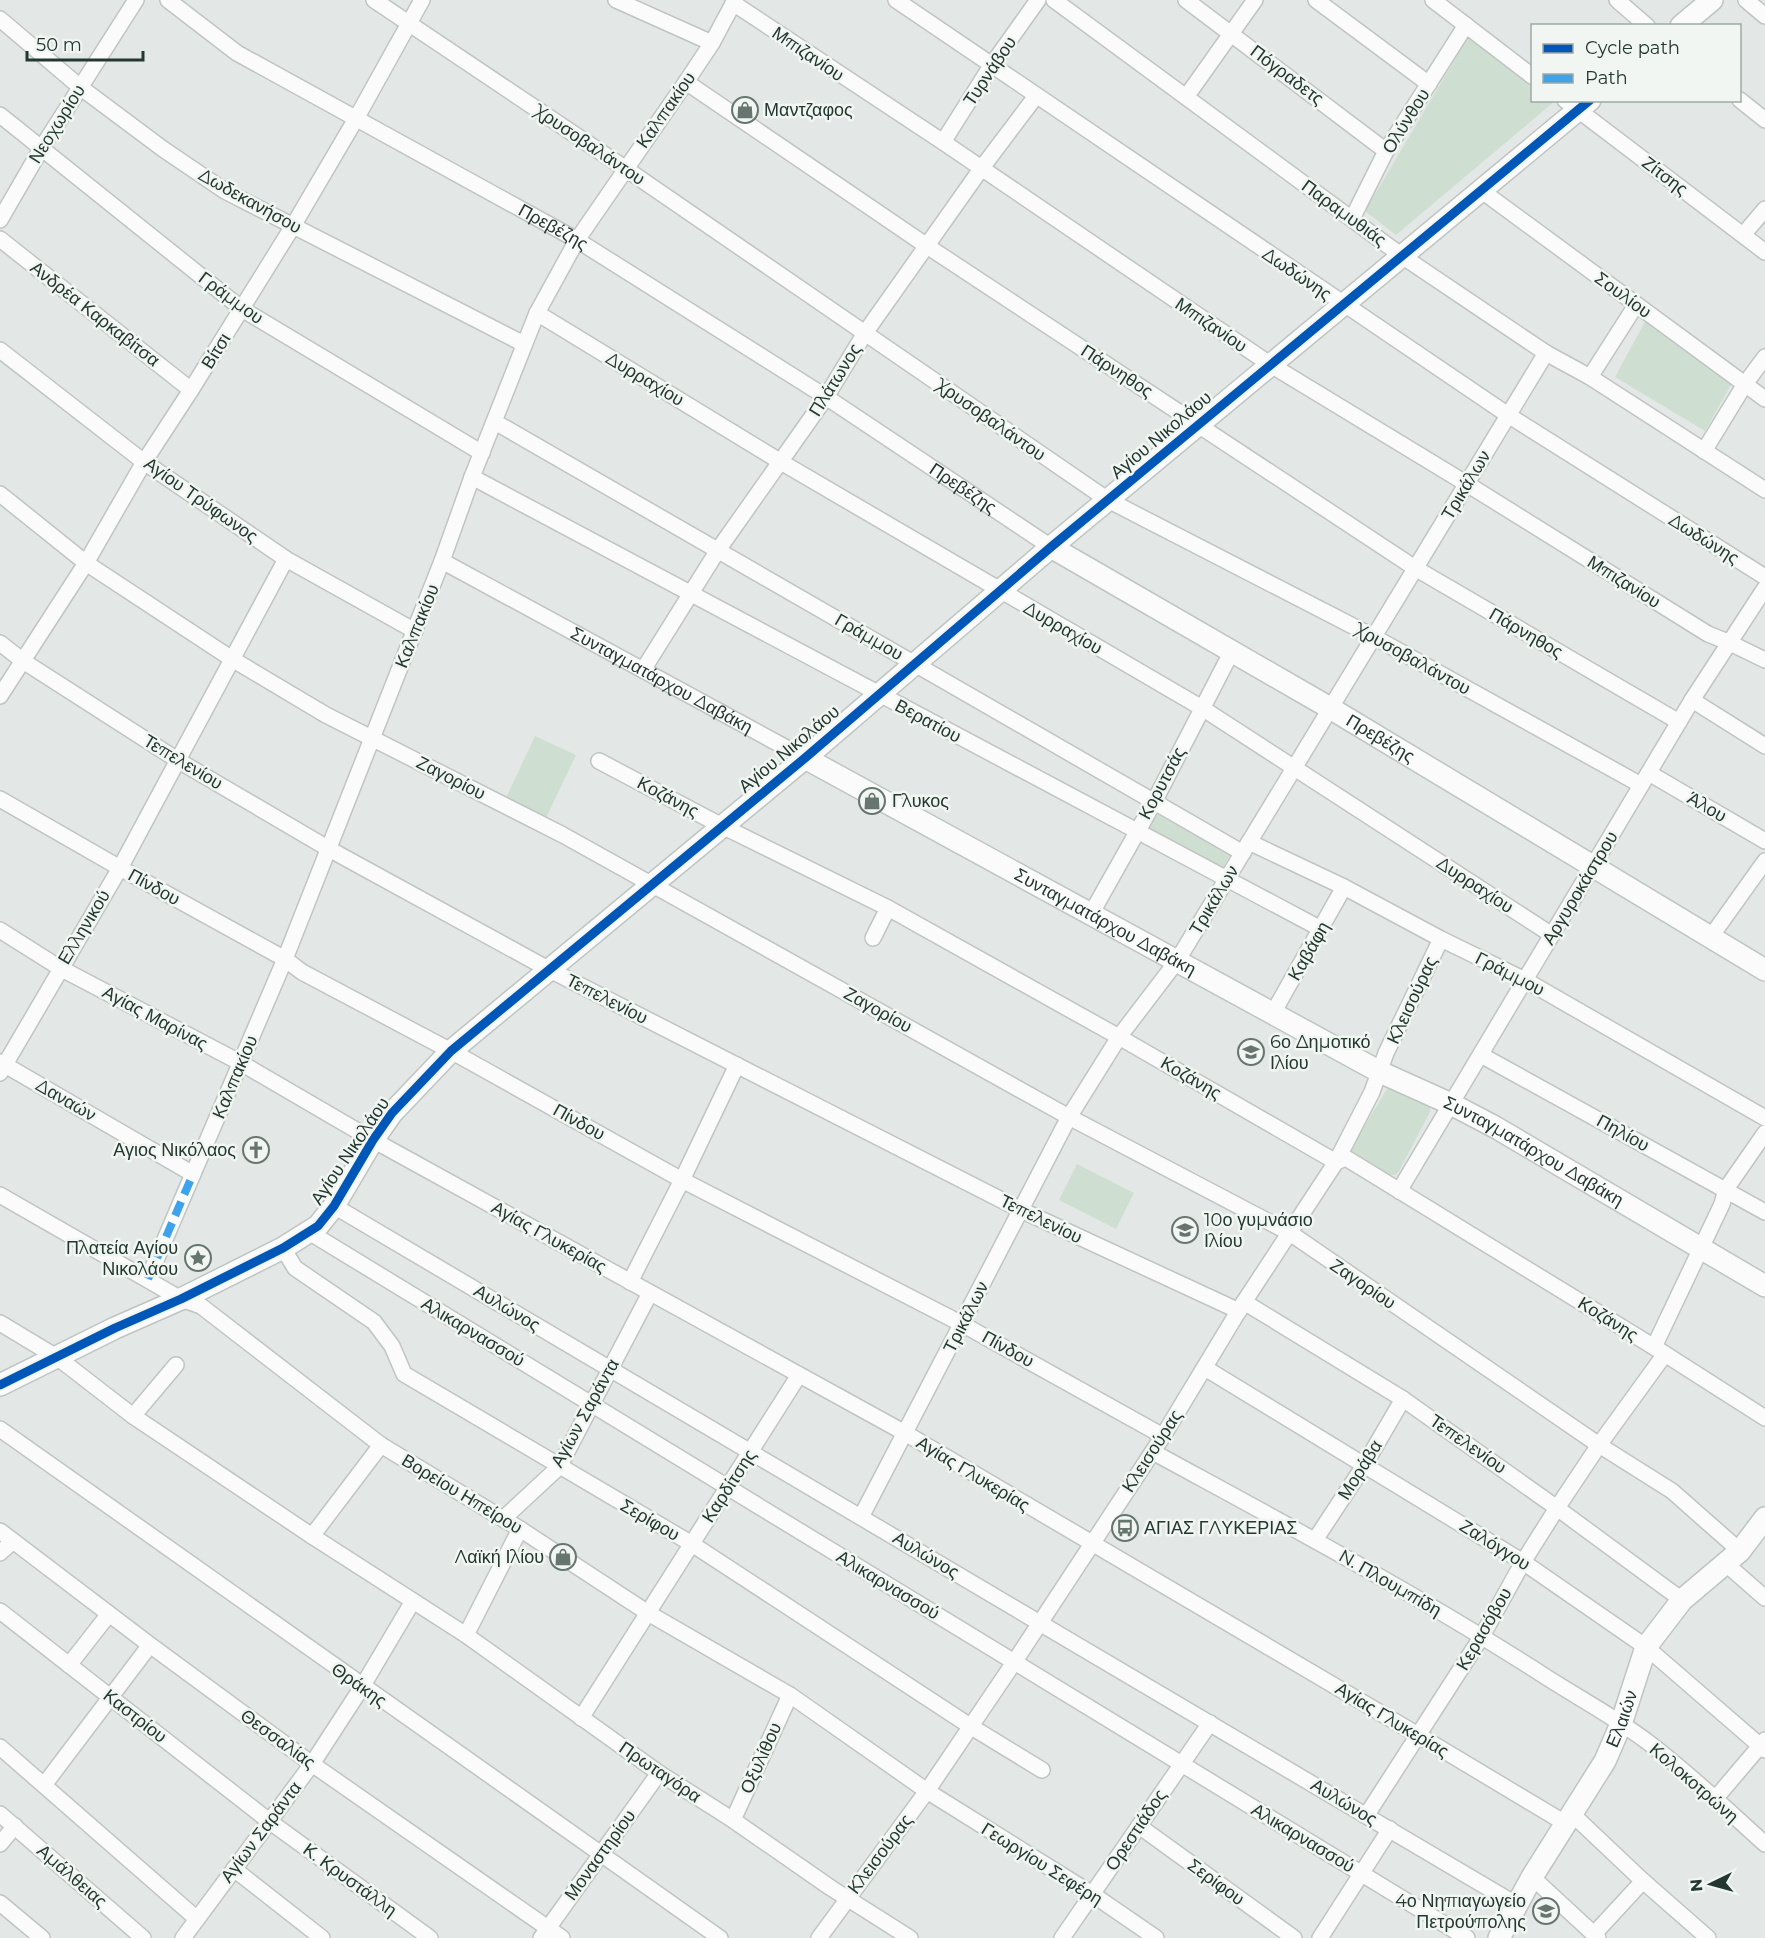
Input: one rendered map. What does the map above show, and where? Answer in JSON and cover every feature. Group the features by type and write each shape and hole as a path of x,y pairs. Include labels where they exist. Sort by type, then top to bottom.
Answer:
{"street":[{"name":"Νεοχωρίου","path":"0,220 41,149 136,0"},
{"name":"Πρεβέζης","path":"168,0 237,53 577,240 826,397 1051,548 1330,708 1765,970"},
{"name":"Χρυσοβαλάντου","path":"374,0 626,169 1108,500 1645,779"},
{"name":"Βίτσι","path":"0,696 86,563 144,462 293,226 422,0"},
{"path":"616,0 712,43"},
{"name":"Δωδώνης","path":"896,0 1508,416 1765,577"},
{"name":"Τυρνάβου","path":"943,142 991,66 1038,0"},
{"name":"Παραμυθιάς","path":"1054,0 1402,256 1546,353 1590,377 1765,490"},
{"name":"Πόγραδετς","path":"1186,0 1386,151"},
{"path":"1186,97 1255,0"},
{"path":"1316,0 1429,84"},
{"path":"1433,0 1531,74"},
{"path":"1617,0 1645,24"},
{"path":"1683,24 1712,0"},
{"path":"1746,0 1765,16"},
{"name":"Καλπακίου","path":"148,1279 285,959 415,632 472,477 537,313 577,240 712,43 734,2"},
{"name":"Μπιζανίου","path":"734,2 1271,365 1708,634 1765,660"},
{"name":"Δωδεκανήσου","path":"0,19 80,87 183,164 225,190 293,226 524,344"},
{"name":"Ολύνθου","path":"1352,219 1386,151 1466,25"},
{"name":"Πάρνηθος","path":"686,82 927,246 1415,568 1679,722"},
{"name":"Πλάτωνος","path":"643,670 718,550 826,397 865,333 981,169 1036,96"},
{"path":"1741,101 1765,120"},
{"name":"Αγίου Νικολάου","path":"0,1385 284,1248 318,1226 334,1206 373,1140 408,1095 451,1051 805,758 1108,500 1482,190 1578,104"},
{"name":"Ζίτσης","path":"1578,104 1765,252"},
{"name":"Γράμμου","path":"0,115 242,309 482,453"},
{"name":"Σουλίου","path":"1482,190 1765,399"},
{"path":"1743,235 1765,209"},
{"name":"Ανδρέα Καρκαβίτσα","path":"0,238 191,390"},
{"path":"1590,377 1636,304"},
{"name":"Δυρραχίου","path":"537,313 781,462 1202,708 1552,935"},
{"name":"Αγίου Τρύφωνος","path":"0,350 144,462 286,559 415,632"},
{"name":"Τρικάλων","path":"861,1517 1069,1117 1119,1037 1177,961 1546,353"},
{"path":"1704,451 1744,384 1765,357"},
{"name":"Γράμμου","path":"495,422 1154,802 1246,847 1344,887 1441,939 1525,980 1765,1118"},
{"name":"Βερατίου","path":"472,477 1321,929"},
{"name":"Ζαγορίου","path":"0,494 86,563 232,659 326,715 563,835 1069,1117 1290,1233 1599,1445 1672,1491 1733,1557 1765,1598"},
{"name":"Ελληνικού","path":"1,1066 120,868 286,559"},
{"name":"Συνταγματάρχου Δαβάκη","path":"442,561 1380,1072 1451,1104 1765,1286"},
{"name":"Αργυροκάστρου","path":"1399,1191 1692,700 1765,588"},
{"name":"Τεπελενίου","path":"0,643 23,661 179,761 329,849 550,969 1021,1210 1241,1306 1403,1399 1682,1600"},
{"name":"Κορυτσάς","path":"1090,914 1154,802 1232,651"},
{"path":"1692,700 1765,746"},
{"name":"Κοζάνης","path":"599,760 722,826 888,908 1336,1162 1346,1158 1765,1418"},
{"name":"Άλου","path":"1645,779 1765,841"},
{"name":"Πίνδου","path":"0,799 285,959 302,972 451,1051 682,1180 962,1324 1163,1436"},
{"path":"1710,938 1765,861"},
{"name":"Καβάφη","path":"1273,1013 1344,887"},
{"path":"873,938 888,908"},
{"name":"Αγίας Μαρίνας","path":"0,930 60,968 240,1063 373,1140"},
{"name":"Κλεισούρας","path":"819,1938 927,1791 1015,1661 1153,1452 1241,1306 1336,1162 1441,939"},
{"name":"Πηλίου","path":"1481,1055 1765,1212"},
{"path":"630,1282 737,1065"},
{"name":"Δαναών","path":"1,1066 194,1174"},
{"name":"Κερασόβου","path":"1366,1816 1482,1636 1522,1562 1659,1351 1701,1248 1722,1204 1726,1189 1765,1133"},
{"name":"Αγίας Γλυκερίας","path":"373,1140 905,1434 1418,1735 1568,1818 1708,1938"},
{"name":"Βορείου Ηπείρου","path":"0,1196 181,1299 201,1306 381,1445 520,1529 648,1613 789,1695 927,1791"},
{"name":"Αυλώνος","path":"334,1206 1517,1905"},
{"name":"Αλικαρνασσού","path":"309,1232 1467,1938"},
{"name":"Σερίφου","path":"284,1248 294,1268 374,1322 392,1346 404,1374 692,1544 970,1726 1042,1770"},
{"name":"Αγίων Σαράντα","path":"503,1519 559,1467 650,1293"},
{"name":"Πρωταγόρα","path":"0,1323 58,1358 133,1416 312,1536 466,1635 659,1773 733,1820 847,1899 910,1938"},
{"path":"133,1416 176,1365"},
{"name":"Ζαλόγγου","path":"1205,1368 1522,1562 1646,1647 1763,1745"},
{"name":"Καρδίτσης","path":"581,1718 799,1375"},
{"name":"Μοράβα","path":"1315,1540 1365,1464 1403,1399"},
{"name":"Θράκης","path":"0,1429 720,1938"},
{"path":"312,1536 381,1445"},
{"name":"N. Πλουμπίδη","path":"1153,1452 1315,1540 1482,1636 1621,1724"},
{"name":"Ελαιών","path":"1500,1938 1532,1877 1605,1761 1621,1724 1646,1647 1682,1600 1733,1557 1765,1518"},
{"path":"466,1635 520,1529"},
{"name":"Θεσσαλίας","path":"0,1531 150,1645 544,1933 562,1938"},
{"path":"0,1553 13,1541"},
{"name":"Αγίων Σαράντα","path":"183,1938 312,1764 362,1687 413,1601"},
{"name":"Καστρίου","path":"0,1611 269,1821"},
{"path":"69,1665 109,1614"},
{"path":"44,1785 150,1645"},
{"name":"Οξυλίθου","path":"733,1820 789,1695"},
{"name":"Ορεστιάδος","path":"1062,1938 1210,1723"},
{"name":"Κολοκοτρώνη","path":"1621,1724 1646,1741 1765,1844"},
{"path":"1715,1799 1763,1745"},
{"path":"0,1747 197,1919"},
{"name":"Μοναστηρίου","path":"544,1933 659,1773"},
{"name":"Γεωργίου Σεφέρη","path":"927,1791 1092,1894 1156,1938"},
{"name":"Αμάλθειας","path":"0,1814 143,1938"},
{"name":"Κ. Κρυστάλλη","path":"269,1821 430,1938"},
{"name":"Σερίφου","path":"1139,1826 1294,1938"},
{"path":"0,1844 15,1827"},
{"path":"1320,1938 1390,1829"},
{"path":"234,1869 322,1938"},
{"path":"1532,1877 1596,1936 1643,1881"},
{"path":"0,1903 42,1938"}],"green space":[{"path":"1470,34 1531,82 1531,102 1554,102 1396,235 1365,211"},
{"path":"1647,318 1731,385 1705,431 1615,377"},
{"path":"535,736 576,755 546,818 506,798"},
{"path":"1157,814 1230,855 1221,871 1148,830"},
{"path":"1393,1088 1430,1105 1430,1112 1399,1171 1396,1175 1389,1175 1350,1150 1387,1089"},
{"path":"1077,1164 1134,1193 1116,1229 1059,1200"}],"marked path":[{"path":"148,1279 193,1174"}],"cycle path":[{"path":"0,1385 115,1328 181,1299 283,1248 318,1226 334,1206 373,1140 392,1113 451,1051 805,758 1051,547 1588,102"}],"place":[{"name":"Μαντζαφος","path":"745,110"},
{"name":"Γλυκος","path":"872,801"},
{"name":"6ο Δημοτικό Ιλίου","path":"1251,1052"},
{"name":"Αγιος Νικόλαος","path":"256,1150"},
{"name":"10ο γυμνάσιο Ιλίου","path":"1185,1230"},
{"name":"Πλατεία Αγίου Νικολάου","path":"198,1258"},
{"name":"ΑΓΙΑΣ ΓΛΥΚΕΡΙΑΣ","path":"1125,1528"},
{"name":"Λαϊκή Ιλίου","path":"563,1557"},
{"name":"4ο Νηπιαγωγείο Πετρούπολης","path":"1546,1911"}]}
